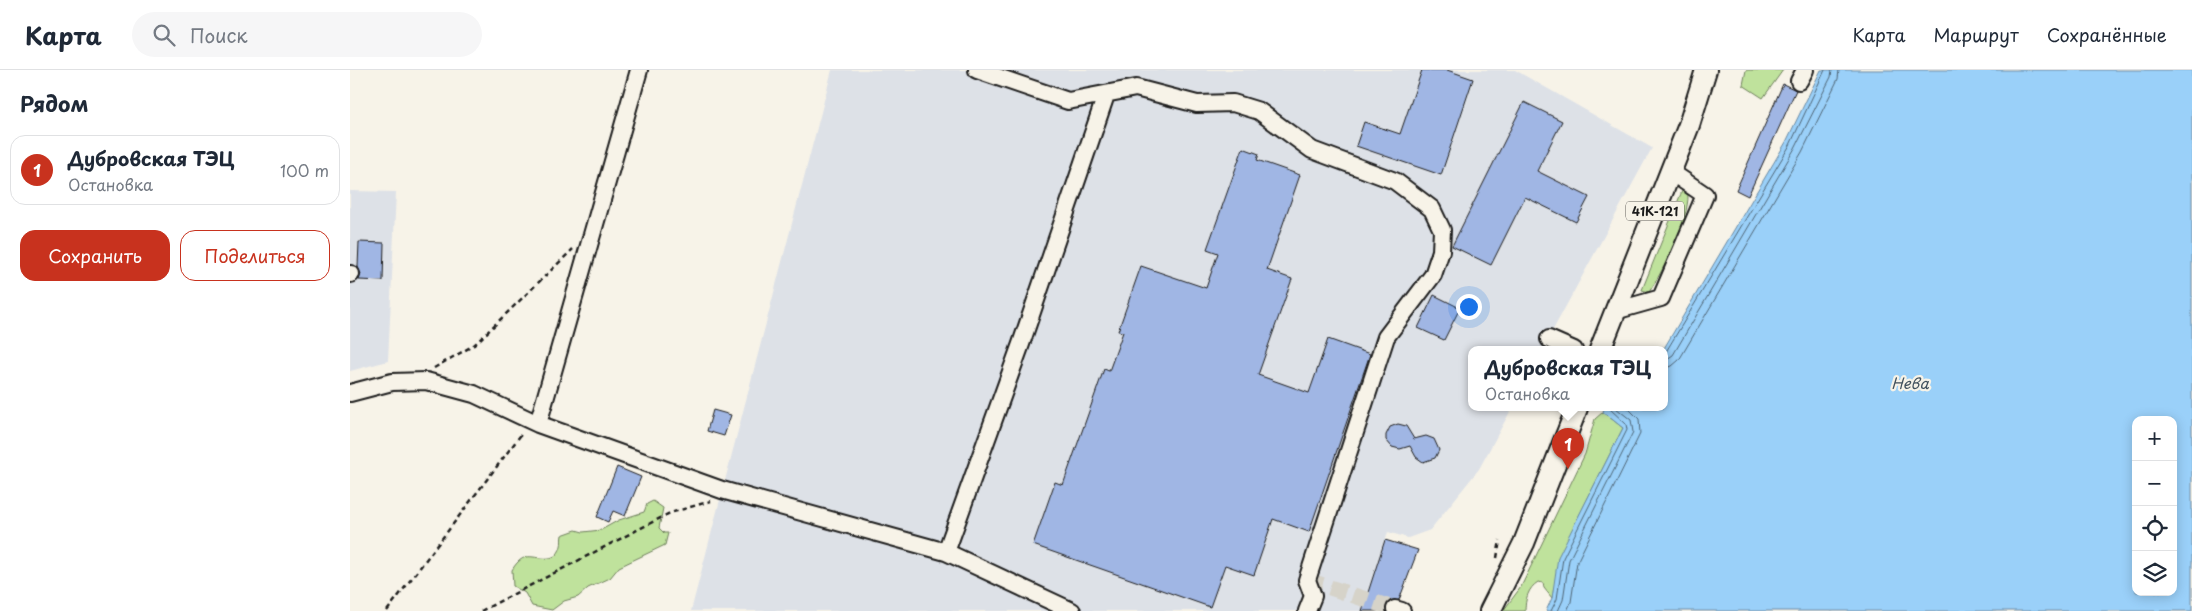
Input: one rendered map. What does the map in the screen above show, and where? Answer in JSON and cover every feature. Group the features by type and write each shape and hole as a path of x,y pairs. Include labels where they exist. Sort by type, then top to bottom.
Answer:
{"main road":[{"name":"41К-121","path":"1602,346 1689,125 1706,70"},
{"path":"1490,611 1524,543 1577,411"}],"street":[{"path":"977,70 1068,101 1136,88 1197,104 1233,103 1260,111 1312,150 1395,181 1432,209 1442,230 1441,251 1433,275 1386,337 1307,580 1313,596 1308,611"},
{"path":"535,422 640,72"},
{"path":"946,552 1024,335 1106,95"},
{"path":"1615,312 1660,298 1705,195 1671,172"},
{"path":"1548,339 1565,346"},
{"path":"350,393 392,382 426,381 474,394 535,422 722,490 946,552 1072,611"}],"path":[{"path":"426,371 474,345 571,251 591,237"},
{"path":"387,611 535,422"},
{"path":"481,611 670,513 715,500"}],"shaded area":[{"path":"832,70 1515,70 1652,148 1544,346 1468,346 1468,411 1510,411 1479,469 1430,530 1408,538 1388,532 1362,611 691,611"},
{"path":"350,191 396,192 388,361 350,371"}],"green space":[{"path":"1746,70 1783,70 1763,98 1743,85"},
{"path":"1682,191 1688,195 1680,231 1661,272 1649,292 1642,290"},
{"path":"1603,412 1623,428 1579,516 1552,598 1544,588 1543,583 1538,582 1528,595 1525,611 1503,611 1521,587 1585,454 1595,419"},
{"path":"653,501 663,508 659,528 664,533 668,533 665,545 619,567 610,578 588,588 578,597 564,601 552,610 532,606 525,593 513,586 512,570 522,559 527,557 550,558 555,556 561,546 562,535 576,530 583,532 601,530 619,520 644,512 647,504"}],"water":[{"name":"Нева","path":"1821,70 2192,70 2192,611 1546,611 1552,598 1558,557 1623,428 1603,411 1668,411 1668,346 1665,346 1786,142"}],"building":[{"path":"1422,70 1447,70 1473,79 1441,175 1356,146 1364,122 1400,134"},
{"path":"1783,84 1796,90 1748,196 1736,190"},
{"path":"1524,102 1562,121 1537,171 1589,197 1576,222 1525,197 1491,265 1452,246"},
{"path":"1243,148 1259,154 1257,160 1300,175 1267,270 1292,279 1258,375 1309,393 1328,339 1370,354 1309,532 1273,519 1254,575 1225,565 1210,607 1033,545 1055,482 1063,485 1104,369 1109,371 1123,332 1118,331 1141,266 1206,288 1218,253 1207,249"},
{"path":"359,242 384,243 383,281 359,280 361,274 358,267"},
{"path":"1434,295 1460,308 1444,340 1418,328"},
{"path":"713,410 731,415 724,436 707,431"},
{"path":"1398,424 1406,426 1414,439 1426,436 1434,439 1439,450 1435,458 1423,462 1416,457 1410,446 1400,449 1392,447 1386,440 1386,435 1390,427"},
{"path":"617,467 641,477 625,516 613,511 608,522 597,517"},
{"path":"1385,540 1418,550 1399,600 1388,602 1385,611 1362,611"}],"tunnel":[{"path":"1307,580 1395,609"}],"place":[{"name":"Дубровская ТЭЦ","path":"1568,469"}]}
